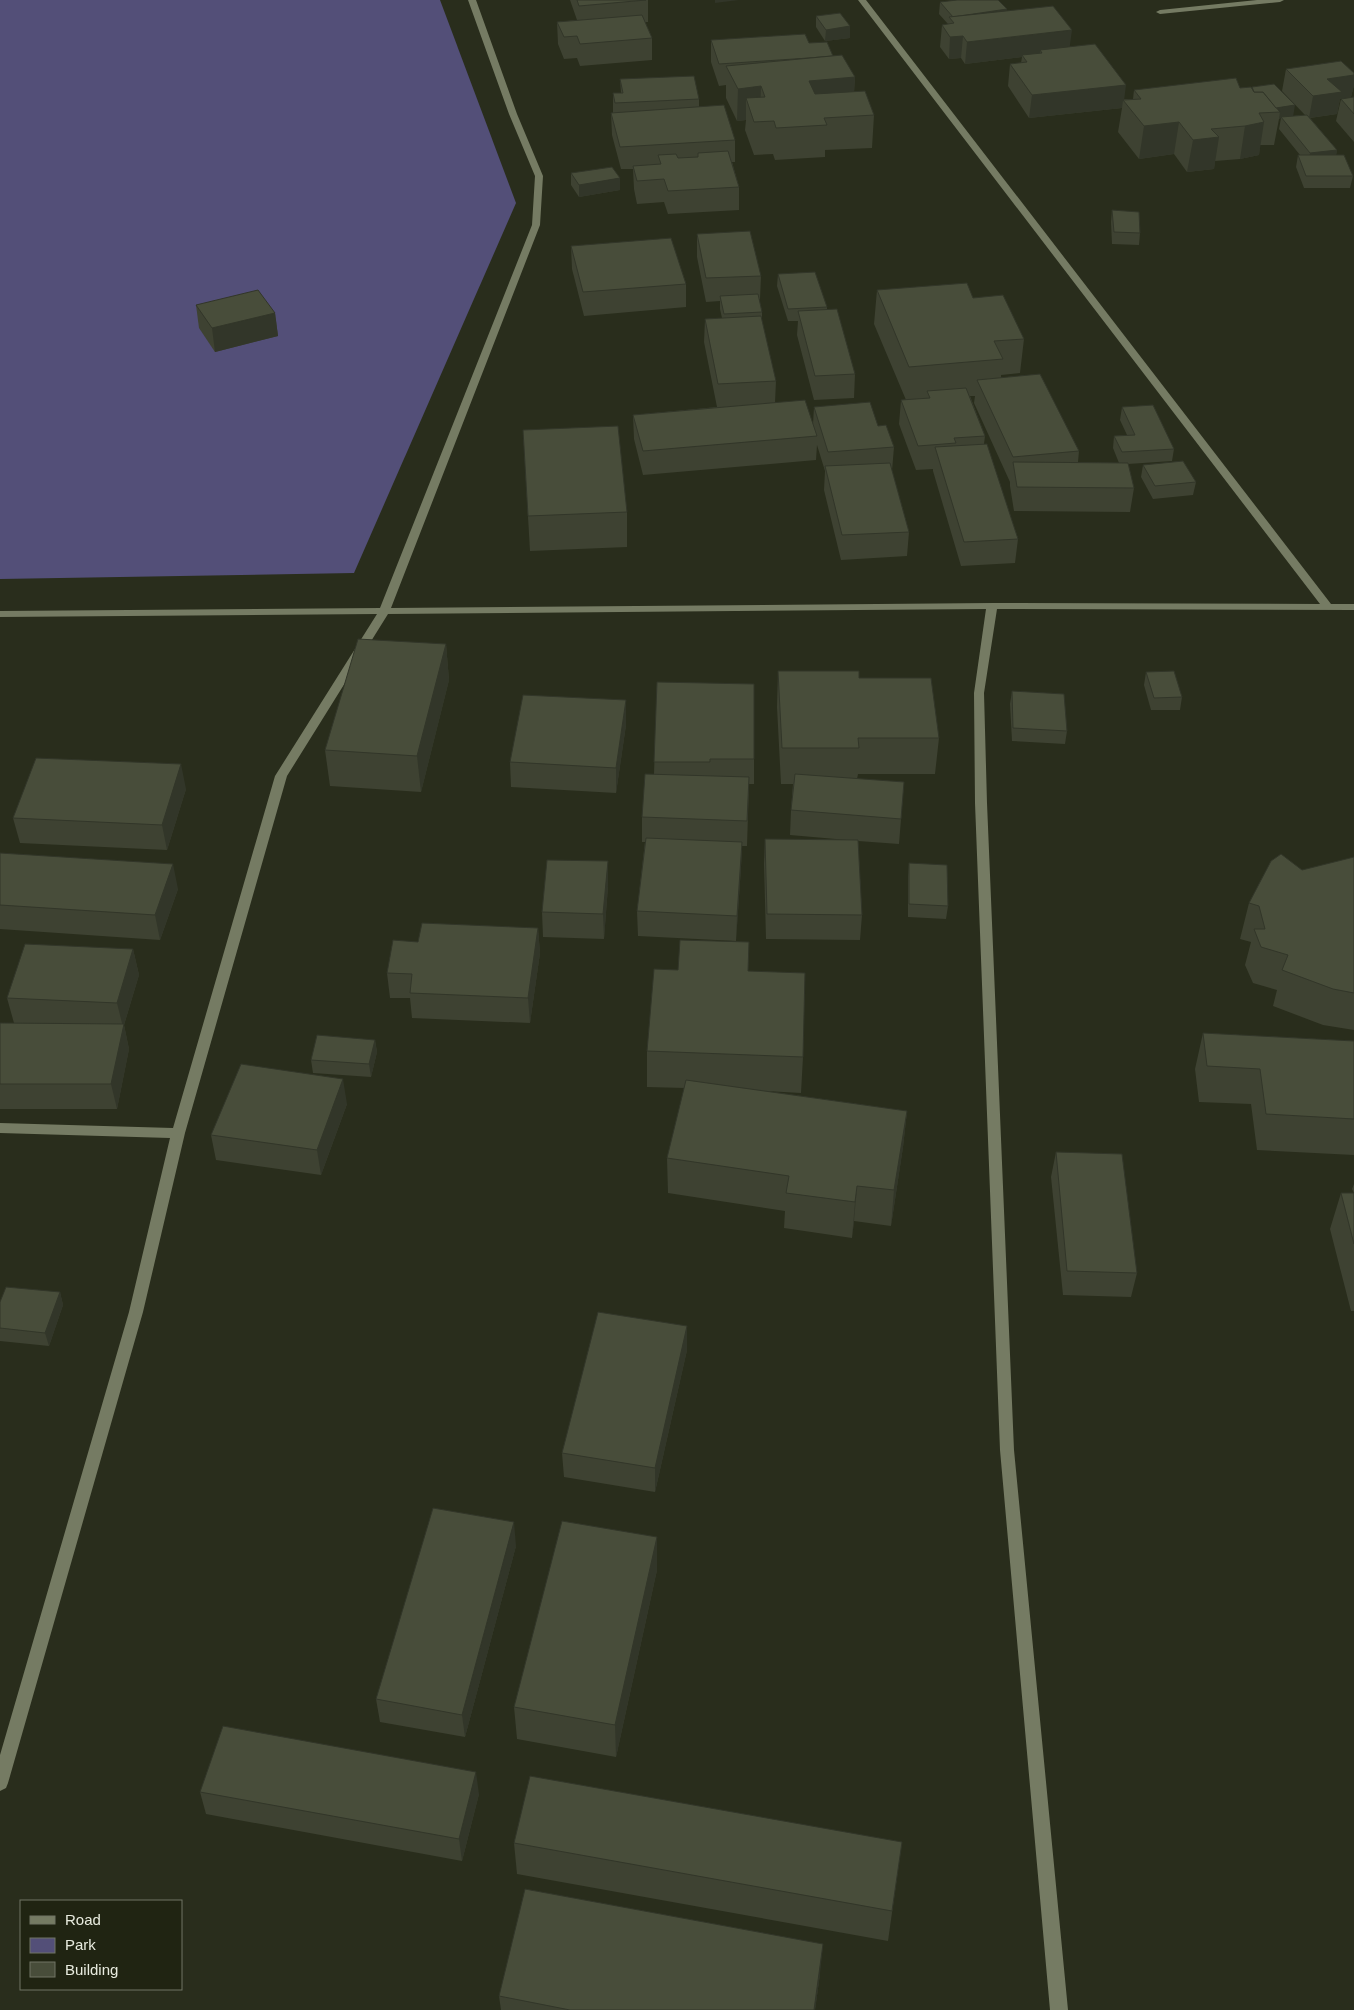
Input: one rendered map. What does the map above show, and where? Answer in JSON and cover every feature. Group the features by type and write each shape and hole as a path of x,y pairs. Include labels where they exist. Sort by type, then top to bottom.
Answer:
{"street":[{"path":"0,1783 136,1312 178,1133 281,776 384,612 536,225 539,176 513,114 472,0"},
{"path":"862,0 1328,607"},
{"path":"1160,12 1280,0"},
{"path":"992,606 979,692 981,803 1007,1440 1059,2010"},
{"path":"0,614 992,606 1354,607"},
{"path":"0,1128 178,1133"}],"green space":[{"path":"0,0 440,0 516,203 354,573 0,579"}],"building":[{"path":"577,0 646,0 579,6"},
{"path":"998,0 1007,9 953,17 940,2"},
{"path":"1053,6 1072,30 967,42 963,36 950,37 942,25 954,23 949,17"},
{"path":"840,13 850,26 826,30 816,16"},
{"path":"642,15 652,38 580,44 577,36 564,37 557,22"},
{"path":"805,34 809,43 827,42 833,56 719,64 711,40"},
{"path":"1095,44 1126,85 1032,95 1010,64 1027,62 1022,55 1042,53 1040,50"},
{"path":"842,55 855,77 809,81 815,94 865,91 874,115 824,118 827,125 776,128 774,121 754,122 746,98 765,97 761,86 738,89 726,66"},
{"path":"1341,61 1354,75 1327,79 1342,92 1313,96 1286,69"},
{"path":"694,76 699,99 615,103 613,93 623,93 620,79"},
{"path":"1236,78 1240,88 1251,87 1254,92 1263,92 1280,112 1259,113 1264,122 1211,129 1219,137 1193,140 1179,122 1144,126 1123,100 1141,99 1134,90"},
{"path":"1274,84 1295,105 1276,108 1263,92 1254,92 1252,87"},
{"path":"1354,97 1354,114 1341,99"},
{"path":"724,105 735,140 620,147 611,113"},
{"path":"1307,115 1337,150 1310,153 1281,117"},
{"path":"728,151 739,187 668,191 664,179 637,181 633,166 661,164 658,155 676,154 678,158 698,157 698,153"},
{"path":"1298,155 1344,155 1353,176 1306,176"},
{"path":"612,167 620,178 579,185 571,173"},
{"path":"1112,210 1139,212 1140,233 1114,232"},
{"path":"750,231 761,276 706,278 697,234"},
{"path":"671,238 686,284 583,292 571,246"},
{"path":"815,272 827,307 788,309 778,274"},
{"path":"967,283 973,298 1003,295 1024,339 994,341 1003,359 909,367 877,290"},
{"path":"258,290 275,313 212,328 196,305"},
{"path":"758,294 762,312 724,314 720,296"},
{"path":"837,309 855,374 815,376 798,311"},
{"path":"761,316 776,381 718,384 705,319"},
{"path":"1040,374 1079,451 1013,457 977,380"},
{"path":"966,388 985,436 954,438 956,443 918,446 901,400 930,398 927,391"},
{"path":"805,400 817,436 643,451 633,415"},
{"path":"870,402 878,426 886,425 894,447 828,452 814,407"},
{"path":"1153,405 1174,449 1122,452 1114,436 1135,435 1122,407"},
{"path":"618,426 627,512 528,516 523,430"},
{"path":"987,444 1018,539 964,542 935,447"},
{"path":"1183,461 1196,482 1155,486 1143,465"},
{"path":"1013,462 1128,463 1134,488 1017,487"},
{"path":"890,463 909,532 842,535 825,466"},
{"path":"358,639 446,644 417,756 325,750"},
{"path":"778,671 859,671 859,678 931,678 939,738 858,738 859,748 782,748"},
{"path":"1174,671 1182,697 1154,698 1146,672"},
{"path":"657,682 754,684 754,759 710,759 710,762 654,762"},
{"path":"1012,691 1064,694 1067,731 1013,728"},
{"path":"523,695 626,700 616,768 510,762"},
{"path":"36,758 181,764 162,825 13,818"},
{"path":"645,774 749,777 747,821 642,817"},
{"path":"795,774 904,782 901,819 791,810"},
{"path":"646,838 742,842 737,916 637,911"},
{"path":"765,839 858,840 862,915 767,914"},
{"path":"0,853 173,864 155,915 0,905"},
{"path":"1281,854 1302,870 1354,857 1354,993 1333,989 1282,970 1288,955 1261,947 1254,929 1265,929 1259,906 1249,903 1271,861"},
{"path":"547,860 608,861 603,914 542,912"},
{"path":"909,863 947,865 948,906 909,904"},
{"path":"422,923 538,928 528,998 410,993 412,974 387,973 393,940 418,942"},
{"path":"680,940 749,942 748,971 805,973 803,1057 647,1051 654,969 678,970"},
{"path":"25,944 133,949 117,1003 7,998"},
{"path":"0,1023 124,1024 111,1084 0,1084"},
{"path":"1203,1033 1354,1041 1354,1119 1266,1114 1260,1069 1207,1066"},
{"path":"317,1035 375,1040 369,1064 311,1060"},
{"path":"241,1064 343,1079 317,1150 211,1135"},
{"path":"686,1080 907,1111 894,1190 857,1186 855,1202 786,1193 789,1176 667,1158"},
{"path":"1056,1152 1122,1154 1137,1273 1067,1271"},
{"path":"1341,1193 1354,1193 1354,1244"},
{"path":"6,1287 60,1292 45,1333 0,1328 0,1302"},
{"path":"598,1312 687,1326 655,1468 562,1453"},
{"path":"433,1508 514,1522 462,1715 376,1699"},
{"path":"562,1521 657,1537 615,1725 514,1707"},
{"path":"223,1726 476,1772 459,1839 200,1792"},
{"path":"530,1776 902,1842 892,1911 514,1843"},
{"path":"525,1889 823,1944 814,2010 570,2010 499,1996"}]}
